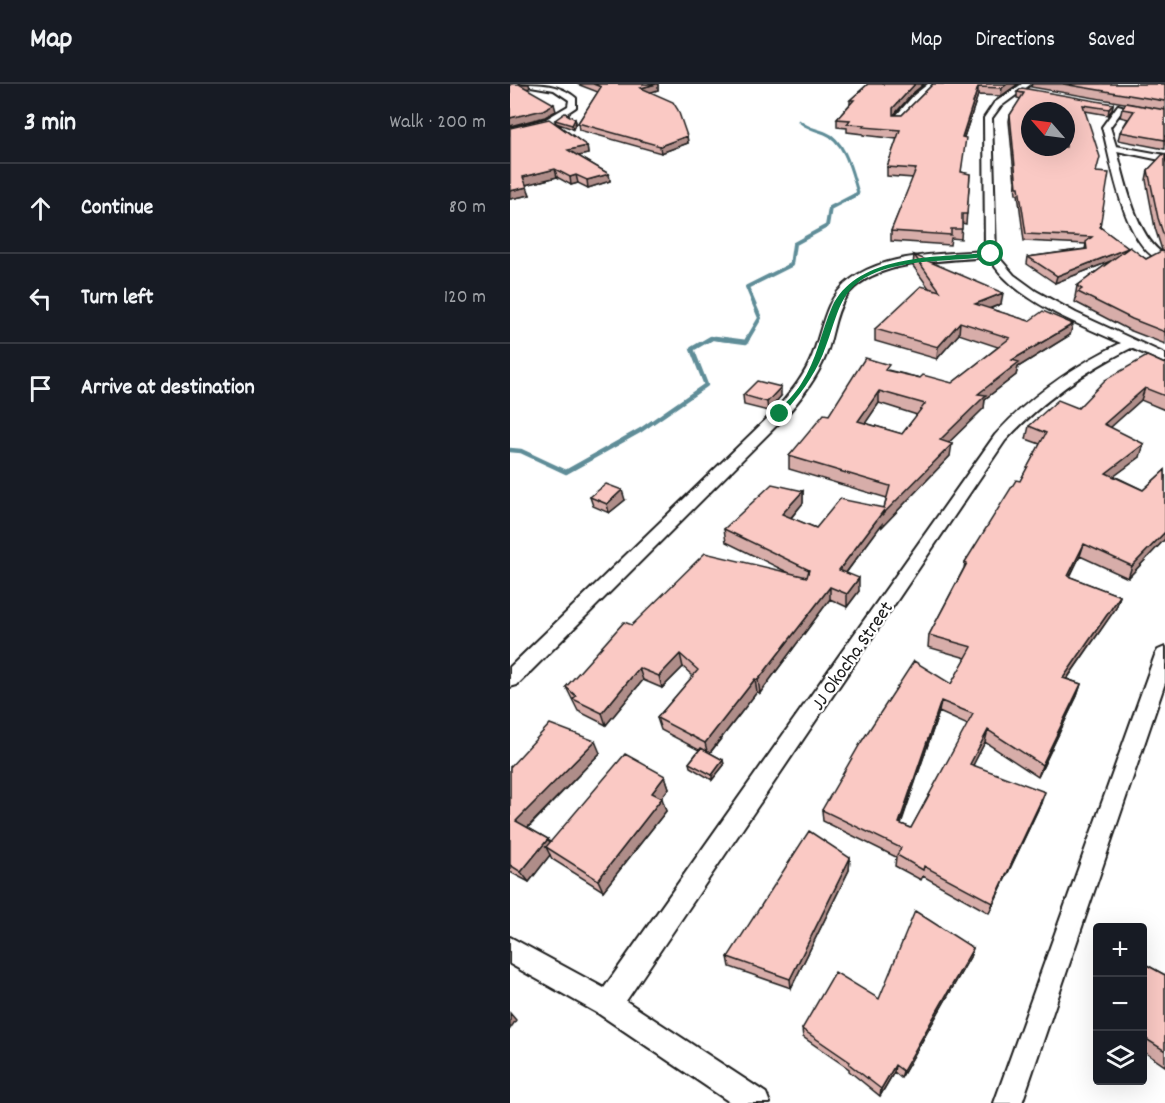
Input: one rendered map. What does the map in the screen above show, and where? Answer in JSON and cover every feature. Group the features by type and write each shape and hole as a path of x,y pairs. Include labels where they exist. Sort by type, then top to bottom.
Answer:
{"street":[{"path":"510,131 549,121 572,107 573,100 568,94 559,90 523,84"},
{"path":"897,120 917,97 933,84"},
{"path":"1024,87 997,105 988,118 991,254 1010,277 1032,293 1165,359"},
{"path":"1110,105 1132,108"},
{"path":"1121,107 1107,128 1126,198 1144,242 1151,250 1165,259"},
{"path":"1113,148 1165,158"},
{"path":"510,679 771,422 804,385 820,354 835,307 844,292 861,277 888,267 918,260 991,254"},
{"name":"JJ Okocha Street","path":"608,1005 1000,438 1024,411 1054,387 1095,361 1131,344"},
{"path":"1008,1103 1165,655"},
{"path":"510,950 608,1005 756,1103"}],"building":[{"path":"510,84 519,84 554,104 543,110 510,118"},
{"path":"593,84 656,84 641,88 673,102 687,136 660,146 578,123 601,87"},
{"path":"868,84 915,84 893,108 893,115 902,115 933,84 1007,84 1002,88 978,87 962,137 966,138 961,172 970,174 967,214 962,214 962,229 951,229 951,235 891,231 916,169 887,167 900,130 863,127 865,125 847,124 850,120 837,119 854,100 850,100"},
{"path":"1063,84 1165,84 1165,101"},
{"path":"1022,88 1113,104 1109,109 1083,105 1100,157 1096,172 1109,173 1100,227 1128,248 1057,276 1028,257 1087,249 1086,242 1092,237 1026,234 1019,187 1017,187 1010,115 1024,93 1017,92"},
{"path":"1126,103 1165,110 1165,140 1120,132 1134,111 1122,109"},
{"path":"565,113 575,119 572,125 555,120"},
{"path":"549,119 587,146 568,150 609,174 587,180 576,175 570,177 555,169 523,177 527,187 510,191 510,128"},
{"path":"1165,154 1165,239 1148,170"},
{"path":"1130,247 1146,259 1161,251 1165,252 1165,332 1132,319 1078,292 1082,289 1077,286"},
{"path":"914,255 1003,293 975,304 1029,321 1043,311 1073,324 1012,360 1019,362 978,394 986,395 940,440 952,444 883,514 884,510 839,570 859,578 847,594 830,587 758,680 755,679 705,743 657,718 698,670 680,654 659,676 639,668 602,713 573,699 576,696 566,687 624,622 632,625 705,553 807,577 809,570 724,529 772,484 803,491 782,514 816,528 840,499 884,508 890,486 789,456 824,414 829,415 865,358 889,365 885,370 920,378 923,375 952,383 1010,338 960,322 938,347 875,329 921,286 940,291","holes":["879,391 925,404 902,434 858,421"]},
{"path":"1147,356 1165,364 1165,396 1145,388 1104,424 1144,444 1106,473 1143,490 1165,470 1165,532 1132,566 1084,544 1068,576 1120,596 1063,678 1081,684 1042,765 988,730 970,764 1045,792 993,903 924,866 923,870 897,855 901,848 822,810 860,744 914,661 951,684 972,647 929,635 967,563 965,562 1016,480 1020,481 1046,433 1029,426 1058,400 1078,408 1105,380","holes":["941,701 973,714 911,828 899,823"]},
{"path":"757,381 781,387 767,402 743,395"},
{"path":"606,484 622,490 607,504 590,497"},
{"path":"550,724 595,741 516,821 548,839 521,872 510,865 510,767"},
{"path":"701,748 723,760 712,775 689,763"},
{"path":"625,754 665,776 652,793 662,798 598,880 546,847"},
{"path":"809,831 850,858 790,979 728,957"},
{"path":"915,911 973,948 903,1071 895,1065 881,1089 849,1064 850,1062 802,1029 835,972 879,999"},
{"path":"1147,965 1165,975 1165,1051 1147,1040"}],"waterway":[{"path":"799,121 832,137 842,148 858,193 854,195"},
{"path":"747,340 760,318 747,287 791,265 794,244 827,226 830,208 857,194"},
{"path":"510,450 521,451 566,472 641,430 706,385 692,349 711,338"},
{"path":"709,340 712,338 728,340"},
{"path":"715,338 746,342 747,340"}],"route":[{"path":"780,414 804,385 820,354 835,307 844,292 861,277 888,267 918,260 991,254"}]}
